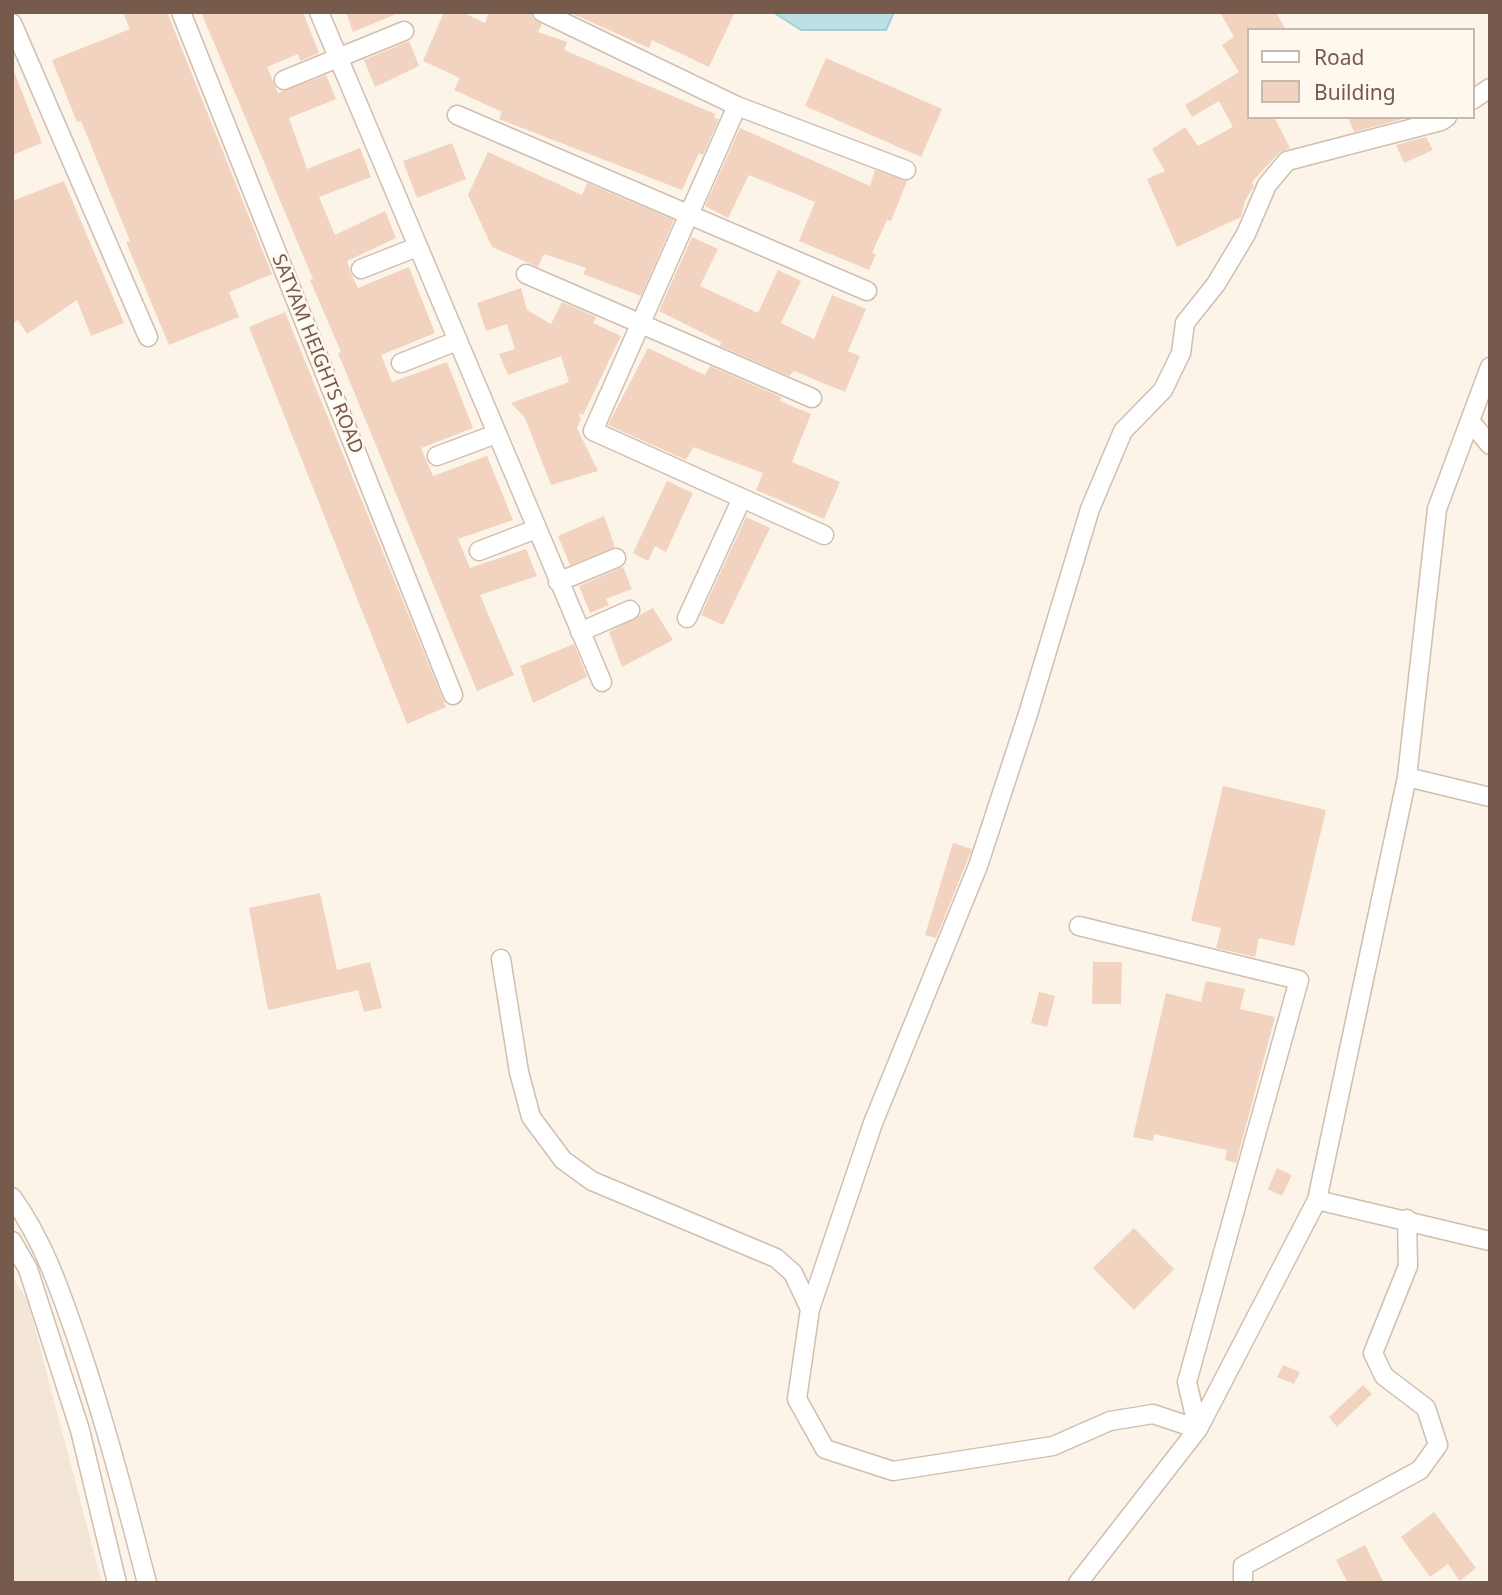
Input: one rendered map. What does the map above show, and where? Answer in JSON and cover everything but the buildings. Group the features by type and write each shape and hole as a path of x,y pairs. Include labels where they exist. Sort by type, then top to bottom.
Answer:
{"street":[{"name":"SATYAM HEIGHTS ROAD","path":"181,12 453,695"},
{"path":"319,12 602,682"},
{"path":"541,12 737,106 906,170"},
{"path":"12,23 148,337"},
{"path":"284,80 404,31"},
{"path":"1474,99 1490,88"},
{"path":"737,106 593,431 824,535"},
{"path":"457,115 867,291"},
{"path":"1198,1429 1153,1414 1110,1421 1053,1446 893,1471 825,1449 797,1399 810,1309 873,1123 978,866 1028,714 1090,509 1123,431 1163,390 1181,352 1185,323 1216,284 1246,234 1267,185 1287,161 1440,119"},
{"path":"361,269 417,247"},
{"path":"526,274 812,398"},
{"path":"401,363 457,341"},
{"path":"1078,1583 1198,1429 1317,1200 1407,777 1437,509 1490,367"},
{"path":"1470,421 1490,445"},
{"path":"437,456 496,434"},
{"path":"687,618 742,498"},
{"path":"479,551 536,529"},
{"path":"558,582 616,558"},
{"path":"580,632 630,610"},
{"path":"1407,777 1490,797"},
{"path":"1079,926 1299,980 1187,1382 1198,1429"},
{"path":"500,959 519,1072 530,1116 563,1160 592,1181 775,1258 793,1273 810,1309"},
{"path":"12,1197 51,1263 105,1423 147,1583"},
{"path":"1317,1200 1490,1240"},
{"path":"1243,1583 1243,1566 1420,1469 1438,1445 1426,1408 1384,1376 1373,1353 1408,1266 1407,1219"},
{"path":"12,1241 28,1269 80,1430 117,1583"}],"shaded area":[{"path":"12,1275 28,1302 102,1583 12,1583"}],"water":[{"path":"773,12 894,12 886,30 801,30"}]}
